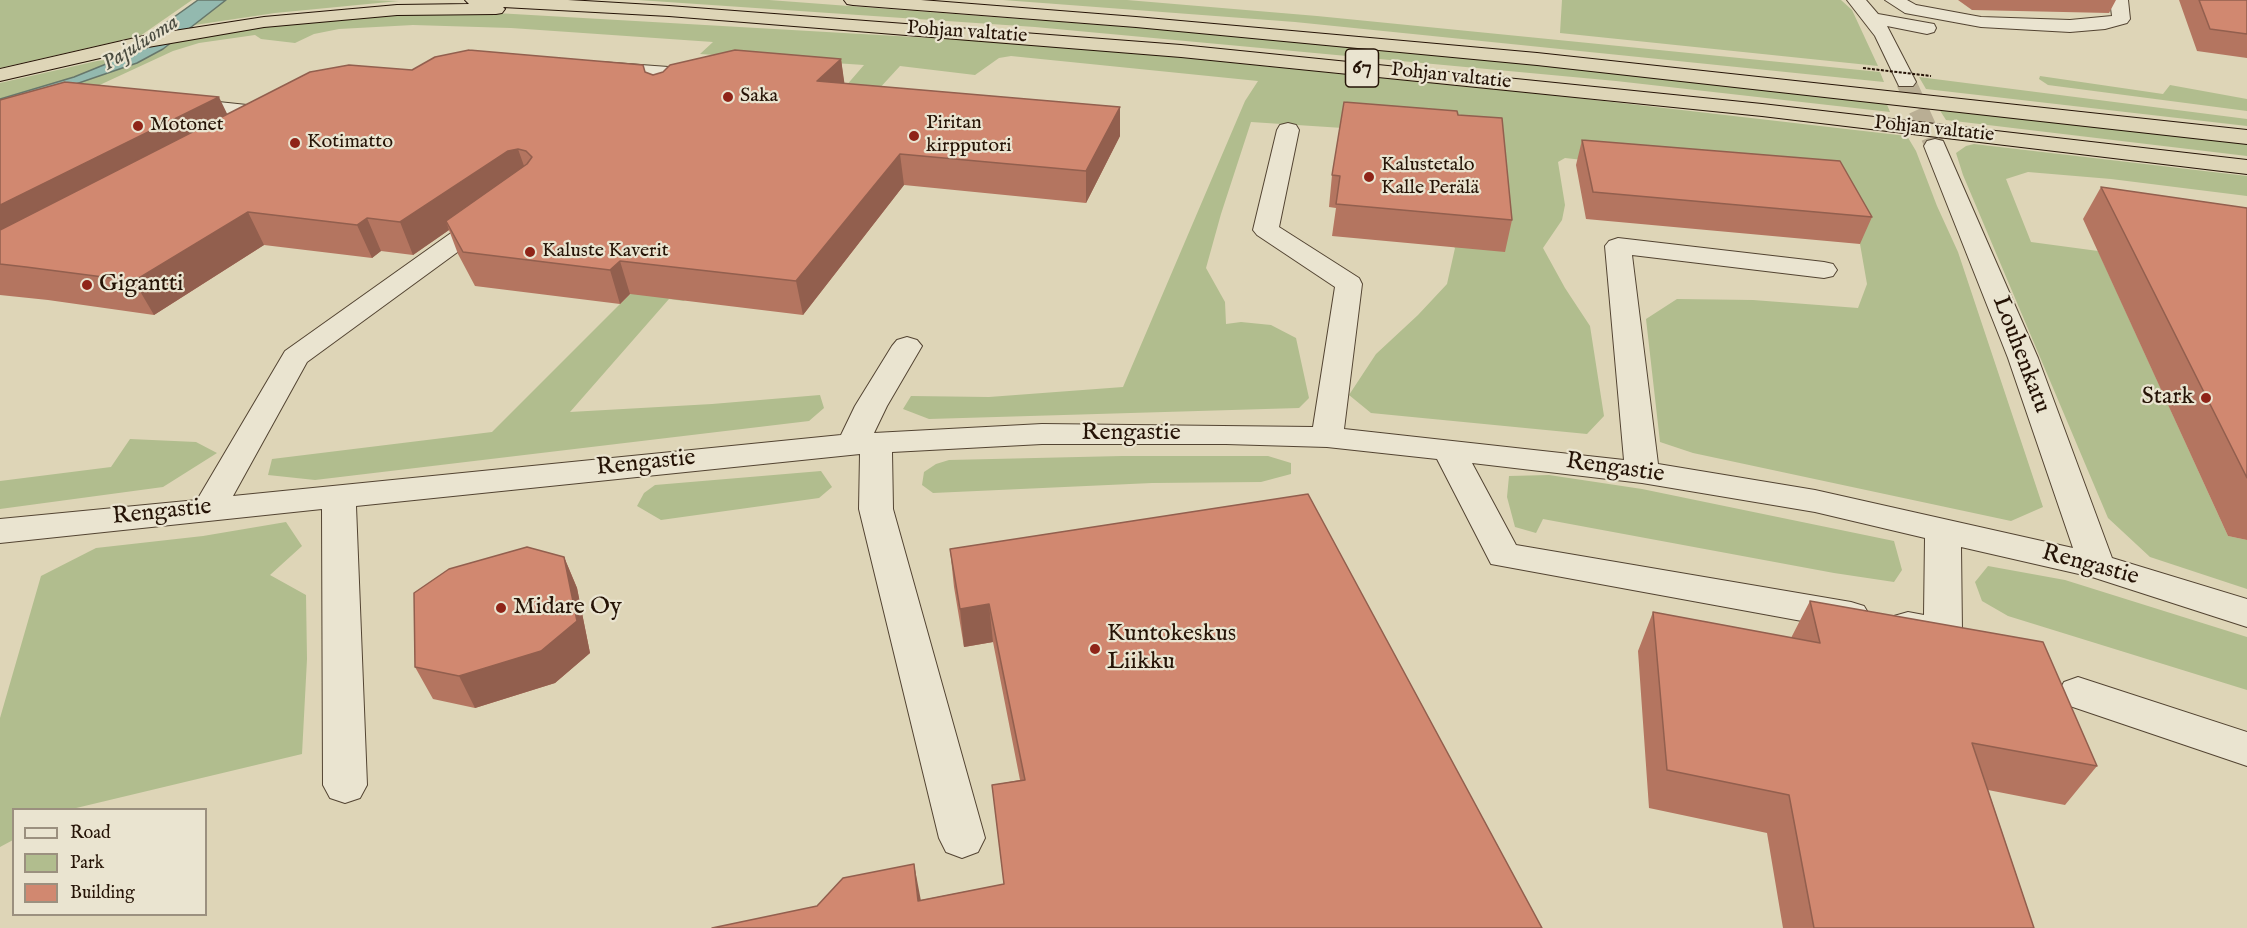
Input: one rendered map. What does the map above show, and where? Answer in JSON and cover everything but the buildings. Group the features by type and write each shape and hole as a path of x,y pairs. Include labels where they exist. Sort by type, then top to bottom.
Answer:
{"highway":[{"name":"Pohjan valtatie","path":"474,0 669,11 996,35 1496,82 2247,167"},
{"name":"Pohjan valtatie","path":"853,0 1125,21 1525,58 2247,137"},
{"path":"0,75 218,28 316,16 397,10 669,11"}],"street":[{"path":"1856,0 1884,36 1906,82"},
{"path":"1894,0 1911,9 1981,22 2070,26 2105,24 2121,19 2119,0"},
{"path":"1872,18 1999,41"},
{"path":"576,66 682,74 661,95"},
{"path":"159,102 285,109 243,131"},
{"path":"1288,130 1266,230 1349,284 1327,437"},
{"name":"Louhenkatu","path":"1935,146 2023,358 2097,566"},
{"path":"209,508 295,357 508,203"},
{"path":"1642,471 1618,246 1824,270"},
{"path":"908,346 871,406 864,443 876,509 962,838"},
{"name":"Rengastie","path":"0,531 864,443 1042,434 1226,434 1327,437 1642,471 1815,501 2097,566 2247,613"},
{"path":"1448,449 1504,555 1943,632 1943,530"},
{"path":"339,496 345,785"},
{"path":"2078,693 2247,749"}],"path":[{"path":"1863,68 1931,76"}],"green space":[{"path":"0,0 192,0 140,36 0,68"},
{"path":"226,0 399,1 275,13 188,26 215,5"},
{"path":"638,0 769,0 1222,34 1535,64 1886,102 1890,112 1616,81 1035,27"},
{"path":"1003,0 1127,0 1317,16 1880,72 1884,82 1295,22"},
{"path":"1562,0 1841,0 1852,10 1878,66 1560,33"},
{"path":"496,13 1018,43 1156,55 1569,97 1907,136 1916,151 1958,252 2043,507 2011,521 1693,453 1660,442 1646,319 1677,299 1753,300 1858,308 1867,284 1860,244 1830,187 1565,158 1558,162 1565,205 1562,220 1543,248 1565,288 1590,326 1604,416 1587,434 1371,413 1349,395 1376,354 1447,284 1455,248 1343,128 1251,122 1206,268 1225,302 1226,324 1241,322 1271,325 1296,338 1309,398 1299,408 929,419 903,409 911,396 989,397 1123,387 1245,101 1258,81 1011,56 999,58 975,75 900,66 684,301 669,299 570,412 820,395 824,408 809,421 315,480 268,475 272,459 492,432 620,304 845,87 864,65 700,54 713,42 511,28 413,25 339,29 314,34 295,43 261,39 255,35 199,43 173,51 91,89 0,115 0,83 97,61 157,53 173,42 263,26 411,14"},
{"path":"2040,76 2163,94 2170,85 2247,99 2247,111 2048,85 2039,79"},
{"path":"1919,77 2247,119 2247,126 1926,89"},
{"path":"1939,109 2247,144 2247,156 1946,120"},
{"path":"1974,144 2247,176 2247,196 2111,179 2028,172 2006,179 2031,242 2098,251 2228,536 2247,540 2247,589 2150,557 2108,518 1963,175 1956,153"},
{"path":"130,439 196,442 217,453 163,487 0,509 0,481 111,467"},
{"path":"1122,456 1268,456 1291,463 1291,474 1261,482 1152,483 933,493 922,485 924,472 936,464 949,460"},
{"path":"821,471 832,487 819,498 661,520 637,506 644,493 655,485"},
{"path":"1549,475 1642,489 1894,541 1902,570 1894,582 1543,519 1536,533 1515,527 1507,497 1509,476"},
{"path":"286,522 302,546 270,575 306,595 307,659 302,754 76,808 12,808 12,841 0,847 0,718 41,576 96,548 203,536"},
{"path":"1988,566 2065,580 2247,637 2247,690 2008,616 1982,601 1975,582"}],"water":[{"name":"Pajuluoma","path":"198,0 226,0 163,49 137,63 0,110 0,99 74,77 111,62"}],"tunnel":[{"path":"1906,82 1935,146"}],"place":[{"name":"Saka","path":"728,97"},
{"name":"Motonet","path":"138,126"},
{"name":"Piritan kirpputori","path":"914,136"},
{"name":"Kotimatto","path":"295,143"},
{"name":"Kalustetalo Kalle Perälä","path":"1369,177"},
{"name":"Kaluste Kaverit","path":"530,252"},
{"name":"Gigantti","path":"87,285"},
{"name":"Stark","path":"2206,398"},
{"name":"Midare Oy","path":"501,608"},
{"name":"Kuntokeskus Liikku","path":"1095,649"}]}
